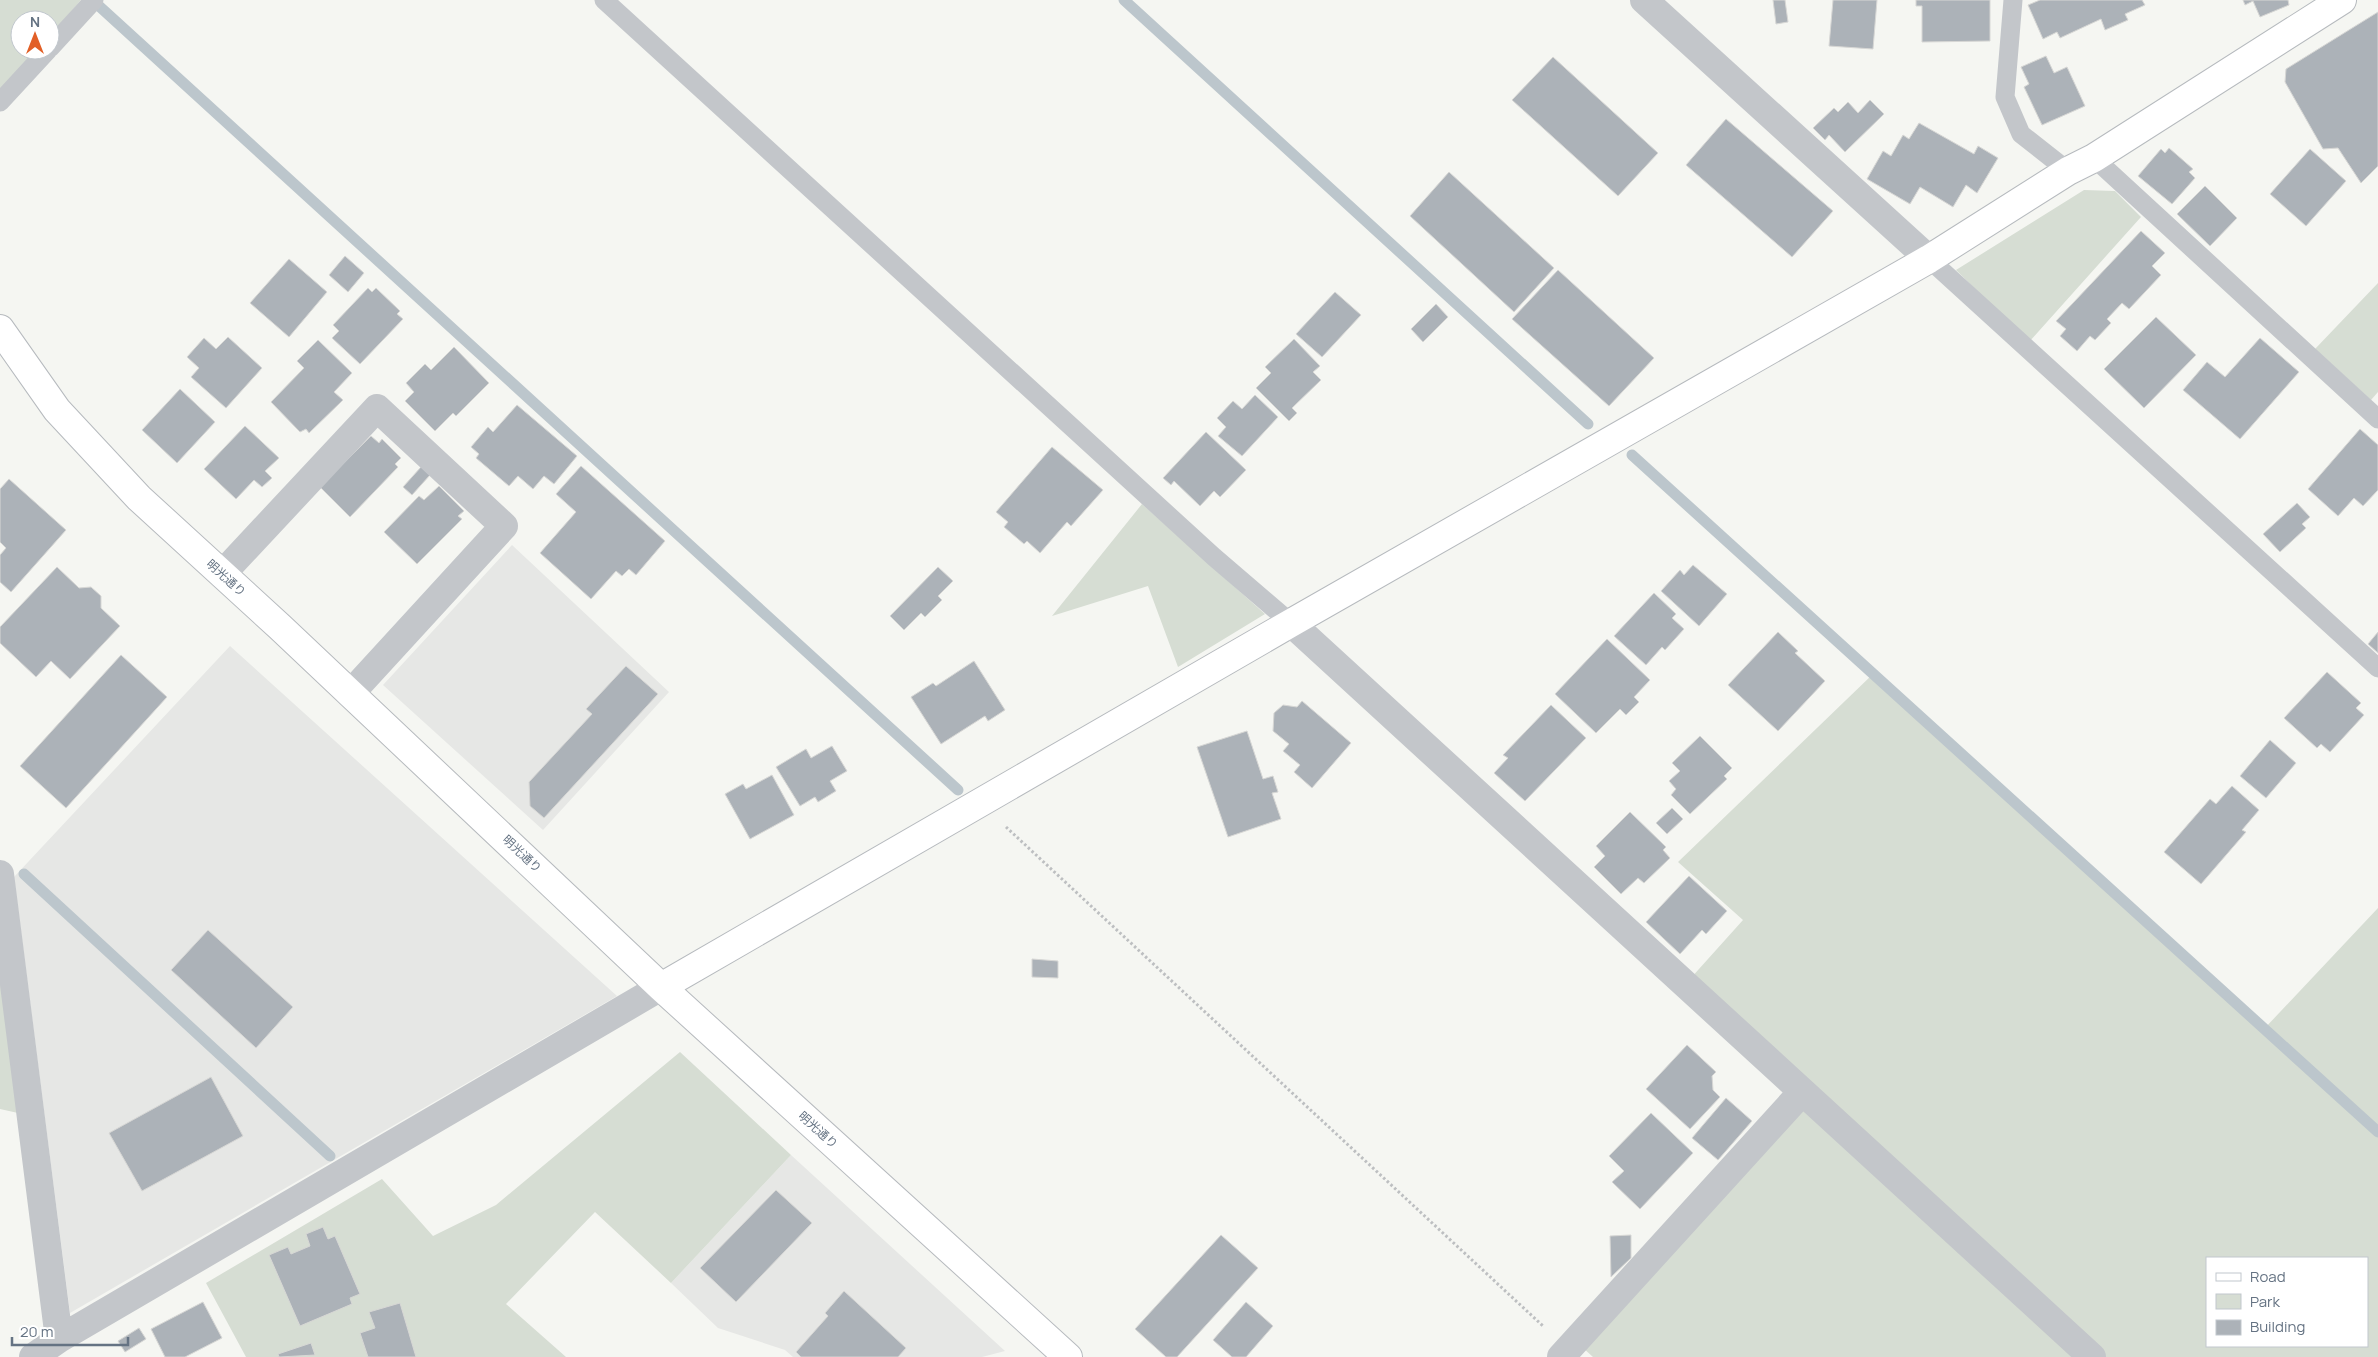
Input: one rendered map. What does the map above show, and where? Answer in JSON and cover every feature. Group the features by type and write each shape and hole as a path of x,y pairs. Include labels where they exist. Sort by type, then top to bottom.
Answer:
{"street":[{"path":"1644,0 1929,259"},
{"path":"33,1357 59,1339 980,802 1929,259 2068,171 2094,158 2342,0"},
{"name":"明光通り","path":"0,329 57,410 139,498 661,987 1068,1357"},
{"path":"222,574 377,408 504,526 350,694"},
{"path":"1291,623 2092,1357"},
{"path":"0,874 59,1339"},
{"path":"1568,1354 1802,1092"}],"lane":[{"path":"60,37 94,0"},
{"path":"604,0 1214,557 1291,623"},
{"path":"2013,0 2005,97 2021,134 2068,171"},
{"path":"0,102 39,60"},
{"path":"2094,158 2378,419"},
{"path":"1929,259 2378,668"}],"path":[{"path":"980,802 1568,1354"}],"shaded area":[{"path":"512,545 669,692 543,830 383,685"},
{"path":"230,646 617,996 70,1313 14,877"},
{"path":"791,1155 1005,1351 982,1357 793,1357 785,1350 718,1328 671,1283"}],"green space":[{"path":"0,0 81,0 60,24 60,10 10,10 10,60 29,60 0,93"},
{"path":"2084,190 2115,191 2141,217 2029,342 1956,270"},
{"path":"2378,283 2378,392 2371,400 2315,349"},
{"path":"1142,504 1265,614 1178,667 1148,586 1052,616"},
{"path":"1873,674 2264,1029 2378,908 2378,1357 2104,1357 1690,979 1743,920 1678,862"},
{"path":"0,971 18,1113 0,1109"},
{"path":"680,1052 791,1155 671,1283 595,1212 506,1304 566,1357 246,1357 206,1283 382,1179 433,1236 496,1205"},
{"path":"1810,1108 2077,1357 1593,1357 1582,1347 1794,1110"}],"building":[{"path":"1773,0 1785,0 1788,22 1776,24"},
{"path":"1833,0 1877,0 1873,49 1829,46"},
{"path":"1916,0 1990,0 1990,41 1922,42 1922,6 1916,6"},
{"path":"2040,0 2142,0 2145,5 2125,14 2128,20 2105,30 2101,19 2060,38 2057,32 2043,39 2028,5"},
{"path":"2243,0 2288,0 2289,5 2260,17 2253,1 2245,5"},
{"path":"2378,12 2378,166 2361,183 2338,148 2323,149 2285,82 2286,69"},
{"path":"2046,56 2054,73 2067,67 2085,106 2042,125 2024,87 2029,84 2021,67"},
{"path":"1553,57 1658,153 1618,196 1512,100"},
{"path":"1870,100 1884,114 1845,152 1829,135 1825,140 1813,128 1834,108 1838,112 1848,102 1858,113"},
{"path":"1726,119 1833,211 1792,257 1686,165"},
{"path":"1919,123 1974,154 1978,146 1998,158 1977,193 1966,185 1953,207 1920,187 1910,204 1867,179 1883,151 1891,156 1903,135 1909,139"},
{"path":"2169,148 2193,169 2189,172 2195,178 2172,204 2138,176 2161,149 2165,153"},
{"path":"2310,149 2346,181 2306,226 2270,194"},
{"path":"1449,172 1554,268 1514,312 1410,216"},
{"path":"2205,186 2237,218 2210,246 2177,214"},
{"path":"2141,231 2165,253 2152,266 2161,275 2129,309 2122,303 2107,319 2111,323 2095,340 2090,336 2077,351 2060,336 2066,329 2056,321"},
{"path":"345,256 364,273 348,292 329,275"},
{"path":"289,259 327,292 289,337 250,303"},
{"path":"1558,270 1654,358 1609,406 1512,319"},
{"path":"368,288 372,292 376,288 400,311 397,314 403,319 360,364 332,338 339,331 333,325"},
{"path":"1335,292 1361,315 1322,357 1296,334"},
{"path":"1436,304 1448,317 1423,342 1411,329"},
{"path":"2156,317 2196,355 2144,408 2104,369"},
{"path":"228,337 262,368 226,408 191,377 199,368 187,357 204,338 216,349"},
{"path":"2260,338 2299,372 2240,439 2183,390 2207,362 2225,377"},
{"path":"1294,339 1320,366 1313,372 1321,380 1292,408 1297,413 1289,421 1256,388 1271,373 1265,367"},
{"path":"318,340 352,373 334,392 343,400 309,433 306,429 300,432 271,402 304,368 297,361"},
{"path":"454,347 489,383 456,416 453,413 435,431 405,401 414,392 406,383 425,364 431,370"},
{"path":"180,389 215,422 177,463 142,430"},
{"path":"1255,395 1278,417 1242,456 1218,436 1226,427 1217,418 1233,401 1242,409"},
{"path":"517,405 577,456 554,484 544,476 533,489 518,476 509,486 476,458 479,454 471,447 488,427 493,432"},
{"path":"245,426 279,458 265,471 272,478 262,487 254,480 236,499 204,469"},
{"path":"2360,429 2378,445 2378,490 2363,506 2354,498 2338,516 2308,489"},
{"path":"1206,432 1246,470 1220,497 1214,491 1200,506 1174,481 1171,485 1163,478"},
{"path":"371,436 379,443 382,439 401,458 395,464 398,467 350,517 320,487"},
{"path":"1052,447 1103,490 1071,526 1067,522 1040,553 1027,541 1024,544 1004,527 1008,522 996,512"},
{"path":"581,466 665,541 636,575 629,569 622,576 616,571 591,599 540,553 576,512 556,494"},
{"path":"421,467 430,475 412,495 403,487"},
{"path":"9,479 66,530 11,592 0,582 0,555 6,548 0,542 0,489"},
{"path":"439,486 464,511 458,516 462,519 417,564 384,532 419,496 424,500"},
{"path":"2297,503 2310,517 2302,524 2306,528 2280,552 2263,534"},
{"path":"1693,565 1727,594 1699,626 1661,591 1680,570 1684,575"},
{"path":"57,567 79,588 91,587 101,596 101,608 120,626 70,679 51,661 36,677 0,643 0,627"},
{"path":"938,567 953,581 938,596 942,600 925,617 921,613 904,630 890,616"},
{"path":"1654,593 1676,614 1672,618 1684,629 1665,650 1662,647 1646,665 1614,636"},
{"path":"1778,632 1798,651 1795,653 1825,681 1778,731 1728,685"},
{"path":"2378,632 2378,653 2368,644"},
{"path":"1607,639 1650,680 1634,697 1639,702 1626,715 1620,709 1596,733 1555,694"},
{"path":"121,655 167,697 66,808 20,766"},
{"path":"974,661 1005,710 988,721 985,716 941,744 911,697 933,683 936,686"},
{"path":"626,666 658,694 544,818 530,806 529,782 592,714 586,709"},
{"path":"2327,672 2361,703 2356,708 2364,715 2330,752 2321,744 2317,748 2284,718"},
{"path":"1302,701 1351,743 1312,788 1294,772 1300,765 1283,751 1289,744 1273,731 1274,713 1283,705 1297,707"},
{"path":"1551,705 1586,738 1525,801 1494,773 1508,758 1503,755"},
{"path":"1247,731 1263,779 1273,776 1278,792 1272,793 1281,819 1228,837 1197,747"},
{"path":"1700,736 1732,768 1724,776 1727,779 1690,814 1671,795 1676,789 1669,781 1680,771 1672,763"},
{"path":"2270,740 2296,763 2266,798 2240,776"},
{"path":"832,746 847,771 830,781 836,791 818,802 815,797 800,806 776,767 806,749 811,758"},
{"path":"772,775 794,815 750,839 725,794 743,784 746,789"},
{"path":"2232,786 2259,810 2242,830 2246,832 2201,884 2164,852 2210,799 2216,804"},
{"path":"1672,808 1683,819 1667,834 1656,823"},
{"path":"1630,812 1666,847 1663,850 1670,858 1644,883 1638,878 1621,894 1594,867 1605,856 1596,846"},
{"path":"1689,876 1727,911 1706,934 1702,930 1680,954 1646,922"},
{"path":"208,930 293,1007 256,1048 171,970"},
{"path":"1032,959 1058,961 1058,978 1032,977"},
{"path":"1687,1045 1716,1072 1712,1076 1713,1090 1720,1097 1690,1129 1646,1089"},
{"path":"211,1077 243,1136 142,1191 109,1133"},
{"path":"1726,1098 1752,1121 1718,1160 1692,1138"},
{"path":"1651,1113 1693,1153 1640,1209 1612,1182 1624,1171 1609,1156"},
{"path":"776,1190 812,1223 736,1302 700,1268"},
{"path":"323,1227 328,1239 335,1236 360,1294 350,1298 352,1304 300,1326 269,1255 288,1247 291,1254 310,1246 306,1234"},
{"path":"1221,1235 1258,1268 1177,1357 1166,1357 1135,1329"},
{"path":"1631,1235 1631,1258 1611,1277 1610,1236"},
{"path":"844,1291 906,1348 898,1357 801,1357 796,1352 828,1316 825,1313"},
{"path":"203,1302 222,1338 185,1357 165,1357 151,1329"},
{"path":"1246,1302 1273,1326 1246,1357 1232,1357 1213,1340"},
{"path":"400,1303 416,1357 368,1357 360,1333 375,1328 369,1312"},
{"path":"139,1328 146,1339 125,1352 118,1341"},
{"path":"311,1343 315,1355 279,1357 278,1354"}],"waterway":[{"path":"1124,0 1588,424"},
{"path":"99,6 958,790"},
{"path":"1632,455 2378,1132"},
{"path":"24,874 330,1156"}]}
